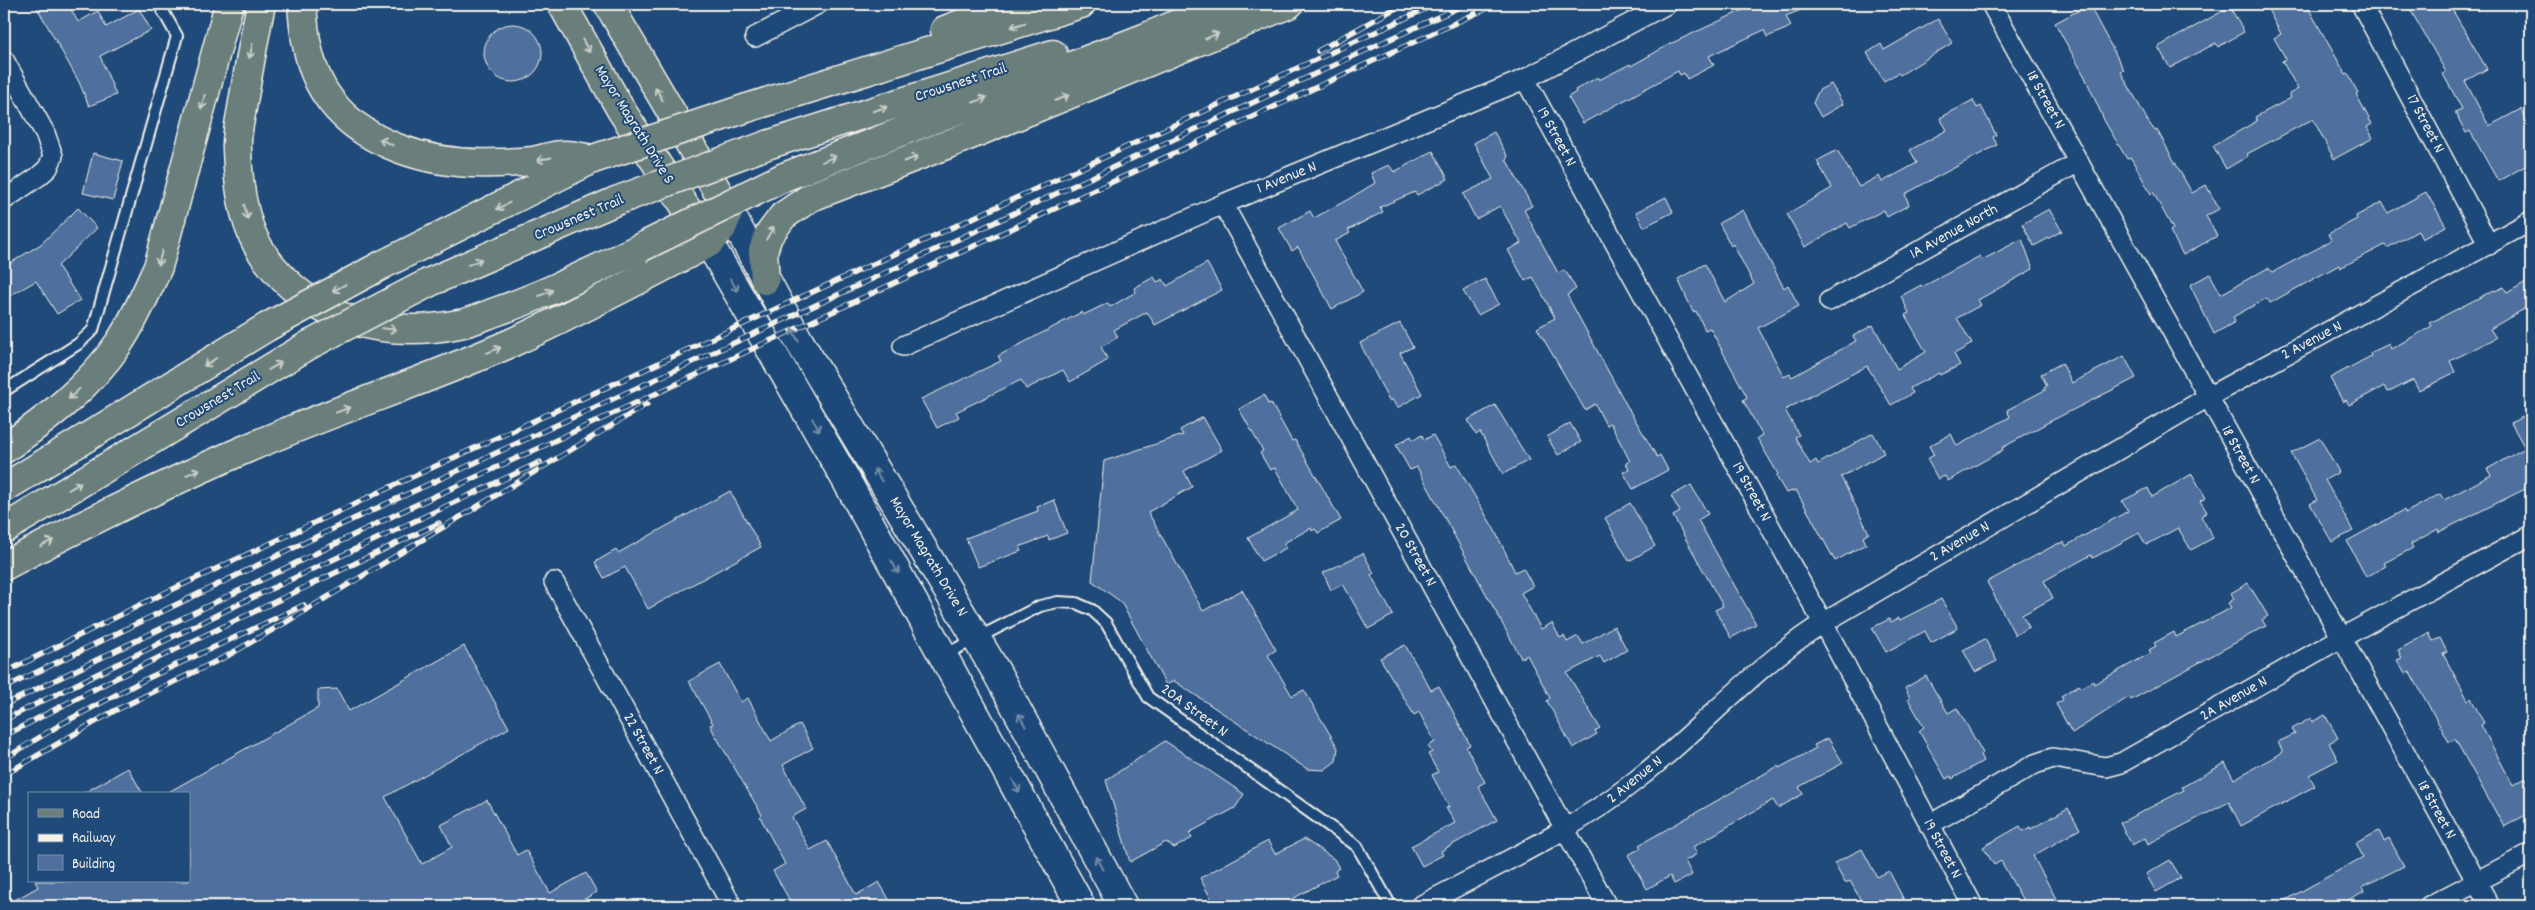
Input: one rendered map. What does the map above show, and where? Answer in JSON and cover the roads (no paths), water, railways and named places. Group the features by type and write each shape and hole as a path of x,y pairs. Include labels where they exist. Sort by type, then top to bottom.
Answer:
{"main road":[{"path":"4,450 47,420 91,378 119,343 141,304 158,267 230,4"},
{"path":"262,4 249,60 237,147 240,188 249,224 264,256 290,286 322,308 356,323 385,329 420,330 461,324 542,296 784,177 1144,38 1224,4"},
{"path":"302,4 306,42 312,64 324,91 343,116 367,132 399,148 429,159 462,164 532,161 565,155 592,159"},
{"name":"Mayor Magrath Drive S","path":"562,4 621,110 710,243"},
{"path":"4,566 114,509 193,472 278,435 509,344 593,304 710,243 722,228 728,211 608,4"},
{"path":"774,99 1013,4"},
{"path":"4,488 267,327 382,265 592,159 774,99 1081,4"},
{"name":"Crowsnest Trail","path":"4,529 309,345 430,282 616,201 766,145 1054,53 1198,4"},
{"path":"765,280 763,251 768,236 783,216 811,198 951,143 1289,4"},
{"name":"Mayor Magrath Drive N","path":"728,211 810,359 976,638 1123,906"},
{"name":"Mayor Magrath Drive N","path":"710,243 776,354 1081,906"}],"street":[{"path":"755,37 818,4"},
{"name":"1 Avenue N","path":"903,346 1223,204 1525,79 1667,4"},
{"name":"18 Street N","path":"1991,4 2490,906"},
{"name":"17 Street N","path":"2361,4 2489,244"},
{"path":"4,60 45,134 53,156 48,168 4,200"},
{"name":"19 Street N","path":"1525,79 1823,623 1973,906"},
{"name":"1A Avenue North","path":"1829,302 2079,162"},
{"name":"20 Street N","path":"1223,204 1607,906"},
{"name":"2 Avenue N","path":"1423,905 1565,829 1598,809 1636,781 1790,644 1823,623 2208,396 2531,221"},
{"name":"2A Avenue N","path":"1929,825 2035,764 2053,758 2106,767 2121,763 2341,638 2531,535"},
{"name":"22 Street N","path":"554,582 732,906"},
{"path":"2429,906 2531,853"}],"lane":[{"path":"4,391 78,344 93,330 177,36 159,4"},
{"name":"20A Street N","path":"944,655 1040,606 1058,602 1076,603 1092,610 1106,623 1148,697 1357,846 1391,906"}],"railway":[{"path":"1318,51 1403,4"},
{"path":"4,673 150,600 399,483 1436,4"},
{"path":"4,688 347,522 1466,4"},
{"path":"4,705 407,509 1496,4"},
{"path":"4,775 114,711 227,656 288,621 647,404"},
{"path":"4,720 239,604 540,462"},
{"path":"4,736 108,682 439,523"},
{"path":"4,759 63,723 144,680 304,605"}]}
